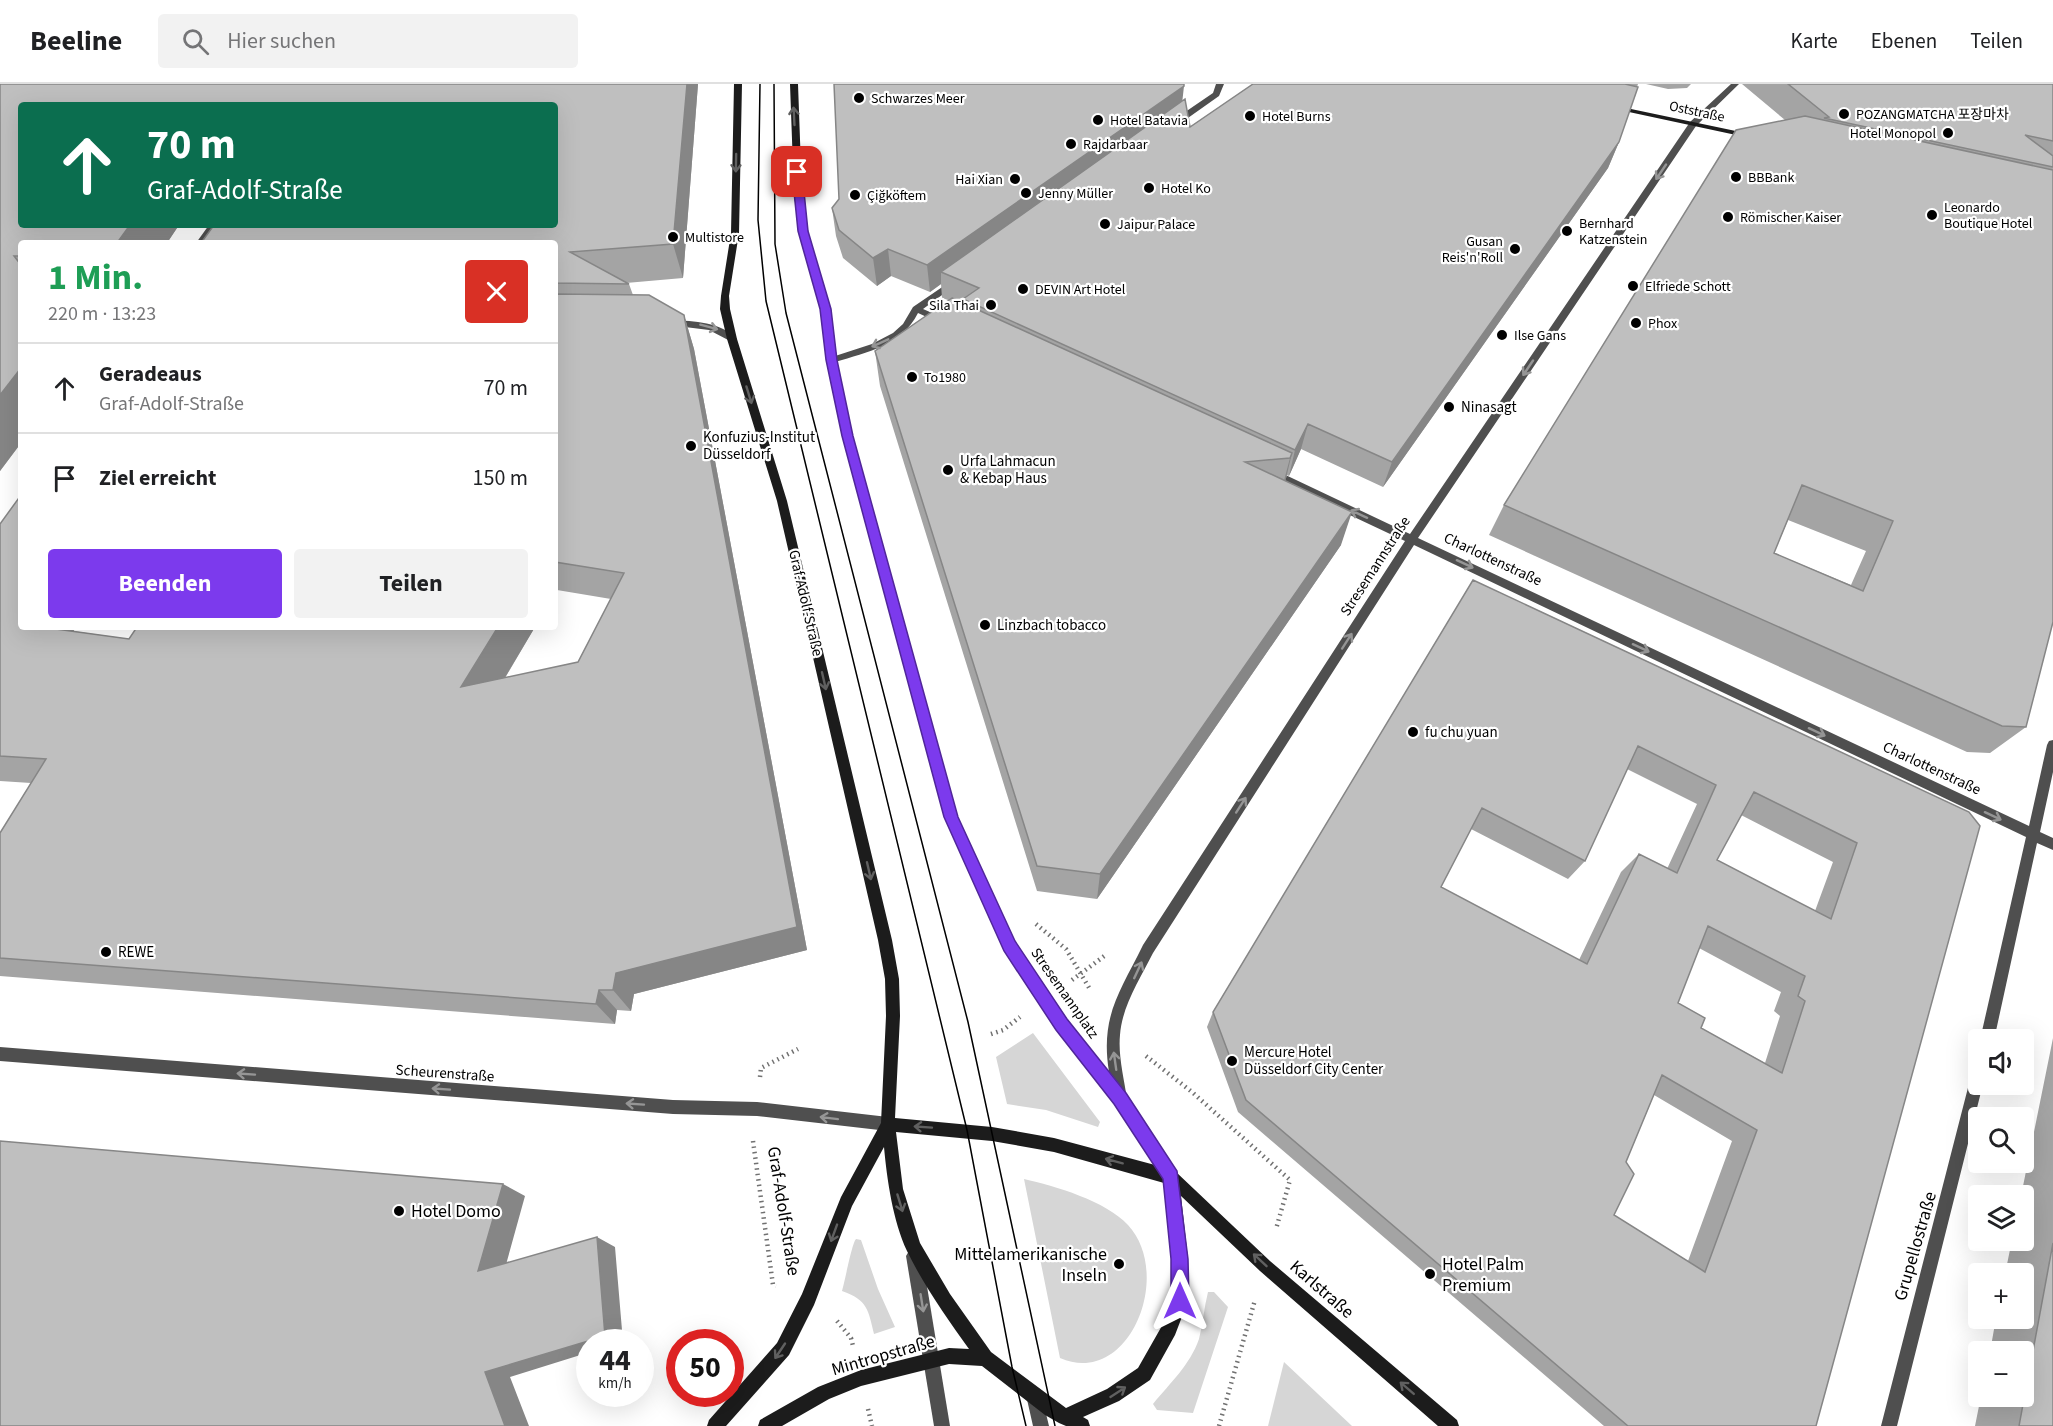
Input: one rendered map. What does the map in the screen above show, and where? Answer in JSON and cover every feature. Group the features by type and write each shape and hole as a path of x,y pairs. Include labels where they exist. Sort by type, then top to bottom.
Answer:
{"main road":[{"name":"Graf-Adolf-Straße","path":"738,84 735,233 725,296 732,339 782,501 885,940 892,979 888,1124 896,1189 913,1245 944,1300 985,1358 1065,1417"},
{"path":"794,84 803,231 825,309 832,360"},
{"name":"Oststraße","path":"1602,104 1763,139"},
{"name":"Stresemannplatz","path":"832,360 848,436 951,817 1010,946 1062,1024 1120,1099 1171,1177 1180,1259 1180,1301 1169,1329 1144,1374 1113,1395 1065,1417"},
{"name":"Graf-Adolf-Straße","path":"715,1426 783,1349 808,1299 846,1202 888,1124"},
{"path":"888,1124 967,1130 1013,1137 1054,1145 1171,1177"},
{"name":"Karlstraße","path":"1171,1177 1265,1266 1451,1426"},
{"name":"Mintropstraße","path":"766,1426 824,1393 861,1378 949,1356 985,1358"},
{"path":"1065,1417 1082,1426"}],"street":[{"path":"1166,130 1216,94 1220,84"},
{"name":"Stresemannstraße","path":"1120,1099 1113,1031 1148,949 1412,539 1693,124 1735,84"},
{"path":"832,360 875,346 896,335 907,326 916,309 965,274"},
{"path":"916,309 949,324"},
{"path":"660,323 707,326 724,332 732,339"},
{"name":"Charlottenstraße","path":"1262,469 2053,844"},
{"path":"1988,1029 2053,745"},
{"name":"Scheurenstraße","path":"0,1054 672,1107 757,1109 888,1124"},
{"name":"Grupellostraße","path":"1889,1426 1918,1306 1961,1155 1974,1095"},
{"name":"Graf-Adolf-Straße","path":"913,1245 942,1426"},
{"path":"1034,1395 1041,1426"}],"path":[{"path":"991,1035 1003,1030 1023,1015"},
{"path":"1116,1024 1141,1052 1192,1092 1290,1180 1282,1206"},
{"name":"Graf-Adolf-Straße","path":"784,1289 773,1285 753,1146 761,1068 798,1049"},
{"path":"832,1316 851,1338"},
{"path":"1219,1426 1248,1326"}],"shaded area":[{"path":"1033,1033 1100,1122 1098,1127 1046,1110 1007,1104 996,1057"},
{"path":"1024,1179 1065,1190 1107,1209 1128,1225 1141,1246 1146,1271 1145,1297 1137,1321 1124,1342 1106,1357 1085,1363 1060,1358"},
{"path":"856,1239 861,1240 878,1289 895,1327 874,1334 866,1307 851,1294 842,1291"},
{"path":"1208,1292 1214,1292 1228,1307 1193,1413 1157,1410 1153,1404 1179,1373 1199,1339"},
{"path":"1284,1362 1352,1426 1268,1426"}],"building":[{"path":"0,84 687,84 673,244 570,252 629,284 558,283 558,240 203,240 212,228 558,228 558,102 18,102 18,228 128,228 119,240 18,240 18,256 14,256 18,261 18,372 0,395"},
{"path":"834,84 1184,84 1184,86 927,265 888,249 873,258 839,230 832,208 839,199"},
{"path":"1253,84 1625,84 1638,87 1619,142 1392,462 1308,424 1295,450 963,299 979,288 941,272 1185,99 1190,127"},
{"path":"1788,84 2053,84 2053,141 2025,135 2053,156 2053,167 1824,118 1829,117"},
{"path":"1805,116 2053,170 2053,622 2026,727 2002,726 1504,505 1736,130","holes":["1802,485 1893,521 1863,591 1774,553"]},
{"path":"558,294 649,295 684,315 797,927 616,973 613,990 599,990 596,1004 0,958 0,833 46,759 0,756 0,524 18,499 18,630 63,630 129,639 135,630 496,630 461,687 578,662 624,573 558,562"},
{"path":"952,298 1292,453 1290,458 1245,462 1352,512 1100,874 1037,866 875,351"},
{"path":"1473,580 1969,812 1980,826 1816,1426 1628,1426 1246,1100 1213,1012","holes":["1638,746 1716,785 1677,873 1639,854 1587,964 1441,887 1482,808 1585,861","1754,792 1857,843 1831,919 1717,860","1708,926 1805,976 1798,996 1805,1001 1782,1073 1701,1028 1705,1018 1678,1003","1662,1075 1757,1130 1705,1272 1614,1215 1634,1174 1626,1162"]},
{"path":"0,1141 503,1184 478,1271 597,1237 604,1329 576,1329 576,1345 485,1372 505,1426 0,1426"},
{"path":"2053,1243 2053,1426 2019,1426 2023,1407 2034,1407 2034,1345"}],"tram line":[{"path":"760,84 758,220 766,301 967,1130 1012,1367 1026,1426"},
{"path":"774,84 775,244 786,313 968,1022 1055,1426"}],"place":[{"name":"Schwarzes Meer","path":"859,98"},
{"name":"POZANGMATCHA 포장마차","path":"1844,114"},
{"name":"Hotel Burns","path":"1250,116"},
{"name":"Hotel Batavia","path":"1098,120"},
{"name":"Hotel Monopol","path":"1948,133"},
{"name":"Rajdarbaar","path":"1071,144"},
{"name":"BBBank","path":"1736,177"},
{"name":"Hai Xian","path":"1015,179"},
{"name":"Hotel Ko","path":"1149,188"},
{"name":"Jenny Müller","path":"1026,193"},
{"name":"Çiğköftem","path":"855,195"},
{"name":"Leonardo Boutique Hotel","path":"1932,215"},
{"name":"Römischer Kaiser","path":"1728,217"},
{"name":"Jaipur Palace","path":"1105,224"},
{"name":"Bernhard Katzenstein","path":"1567,231"},
{"name":"Multistore","path":"673,237"},
{"name":"Gusan Reis'n'Roll","path":"1515,249"},
{"name":"Elfriede Schott","path":"1633,286"},
{"name":"DEVIN Art Hotel","path":"1023,289"},
{"name":"Sila Thai","path":"991,305"},
{"name":"Phox","path":"1636,323"},
{"name":"Ilse Gans","path":"1502,335"},
{"name":"To1980","path":"912,377"},
{"name":"Ninasagt","path":"1449,407"},
{"name":"Konfuzius-Institut Düsseldorf","path":"691,446"},
{"name":"Urfa Lahmacun & Kebap Haus","path":"948,470"},
{"name":"Linzbach tobacco","path":"985,625"},
{"name":"fu chu yuan","path":"1413,732"},
{"name":"REWE","path":"106,952"},
{"name":"Mercure Hotel Düsseldorf City Center","path":"1232,1061"},
{"name":"Hotel Domo","path":"399,1211"},
{"name":"Mittelamerikanische Inseln","path":"1119,1264"},
{"name":"Hotel Palm Premium","path":"1430,1274"}],"route":[{"path":"797,172 803,231 825,309 832,360 848,436 951,817 1010,946 1062,1024 1120,1099 1171,1177 1180,1259 1180,1301"}]}
